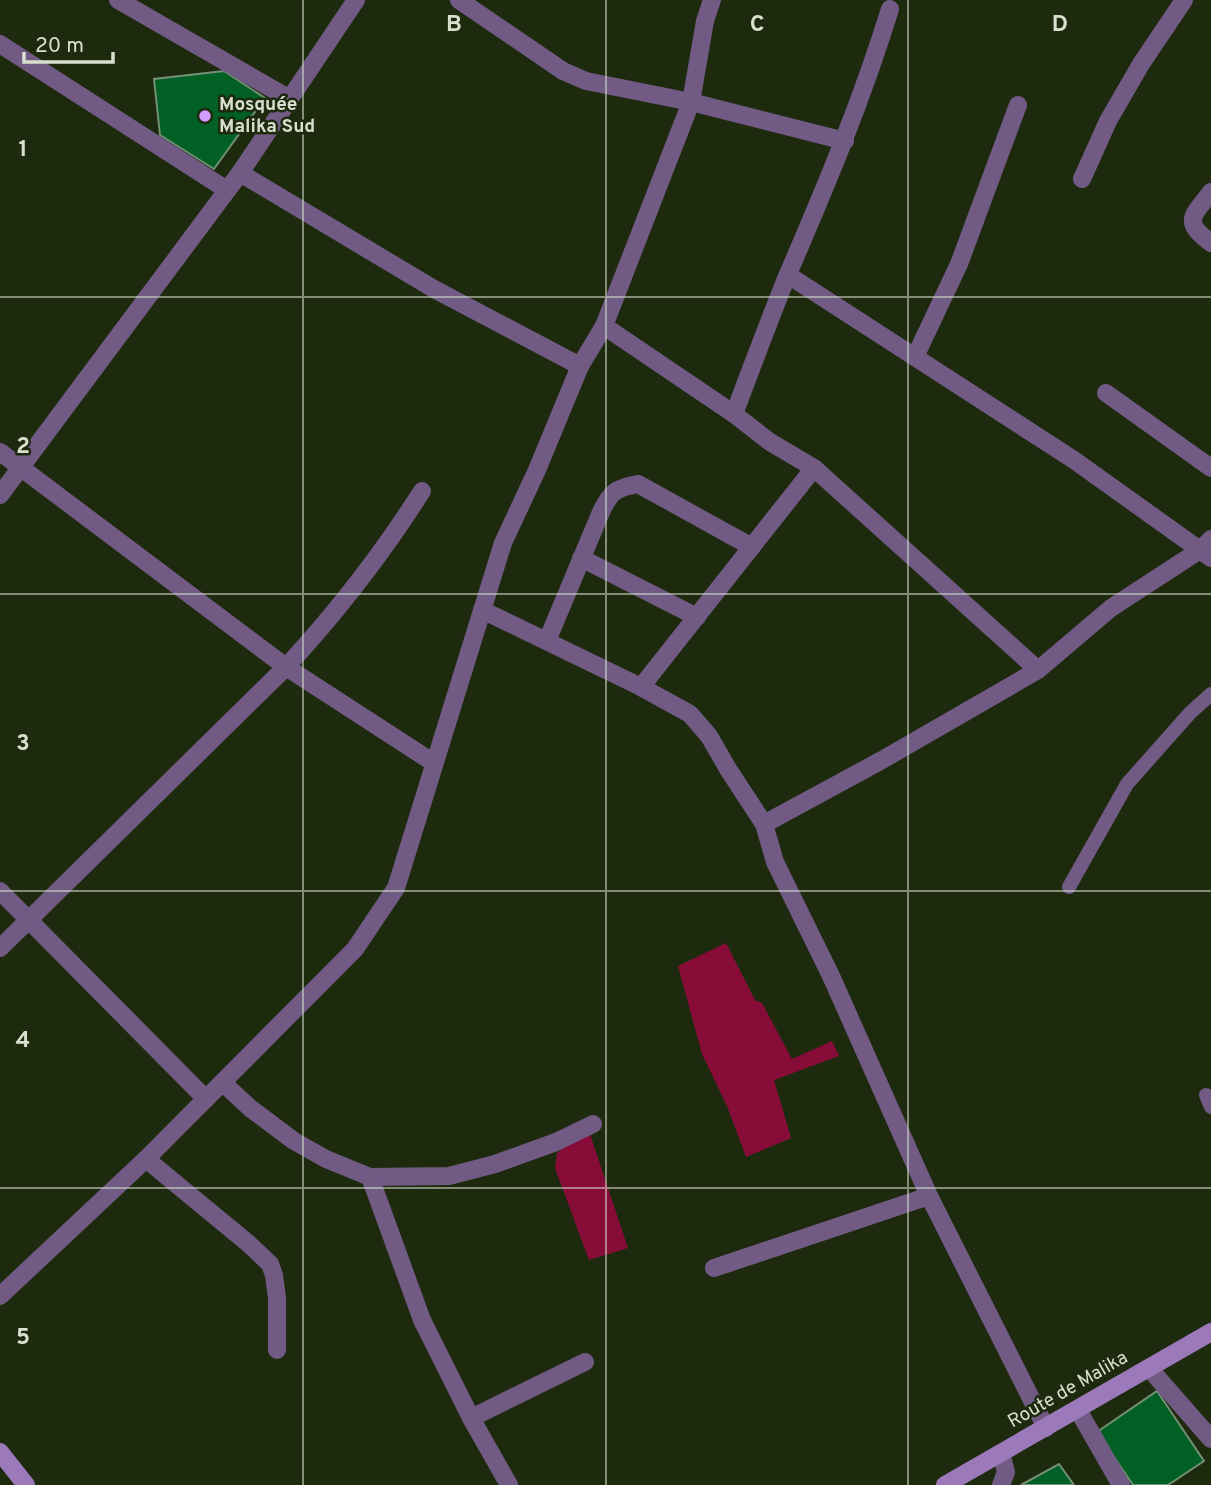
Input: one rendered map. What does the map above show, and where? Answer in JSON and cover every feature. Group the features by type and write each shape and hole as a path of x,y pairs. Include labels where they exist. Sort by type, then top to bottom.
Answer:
{"main road":[{"name":"Route de Malika","path":"946,1485 1211,1332"},
{"path":"0,1452 26,1485"}],"street":[{"path":"118,0 290,99"},
{"path":"0,495 240,173 356,0"},
{"path":"459,0 563,71 586,81 691,102 845,141"},
{"path":"0,1296 146,1159 355,949 396,888 503,543 580,366 604,327 691,102 705,21 712,0"},
{"path":"1082,179 1108,121 1141,64 1184,0"},
{"path":"734,414 788,275 845,141 890,9"},
{"path":"0,44 227,190"},
{"path":"915,357 959,264 1018,105"},
{"path":"240,173 433,289 580,366"},
{"path":"1211,192 1193,215 1195,231 1211,243"},
{"path":"764,824 1038,670 1111,608 1207,549 788,275"},
{"path":"604,327 734,414 770,442 814,467 1038,670"},
{"path":"1106,393 1211,468"},
{"path":"0,452 286,667 434,763"},
{"path":"641,687 814,467"},
{"path":"547,641 609,496 621,488 638,484 752,547"},
{"path":"0,948 286,667 361,582 422,491"},
{"path":"581,558 697,617"},
{"path":"482,610 641,687 690,714 709,736 764,824 775,862 831,976 929,1196 1046,1428"},
{"path":"0,891 206,1099"},
{"path":"223,1083 250,1108 294,1141 370,1177 449,1176 495,1164 556,1142 593,1124"},
{"path":"146,1159 270,1264 276,1298 277,1350"},
{"path":"370,1177 422,1320 471,1418 509,1485"},
{"path":"714,1268 929,1196"},
{"path":"471,1418 585,1362"},
{"path":"1149,1368 1211,1439"},
{"path":"1078,1410 1121,1485"},
{"path":"1001,1453 1006,1472 1001,1485"}],"lane":[{"path":"1069,887 1127,784 1190,713 1211,694"}],"shaded area":[{"path":"726,943 755,1000 762,1003 792,1059 832,1041 839,1056 774,1080 791,1138 746,1157 727,1106 702,1054 678,966"},
{"path":"588,1128 628,1248 589,1260 555,1168 557,1153"}],"building":[{"name":"Mosquée Malika Sud","path":"224,71 265,98 214,169 160,135 154,79"},
{"path":"1157,1391 1204,1461 1168,1485 1133,1485 1097,1432"},
{"path":"1059,1464 1074,1485 1021,1485"}],"place":[{"name":"Mosquée Malika Sud","path":"205,116"}]}
